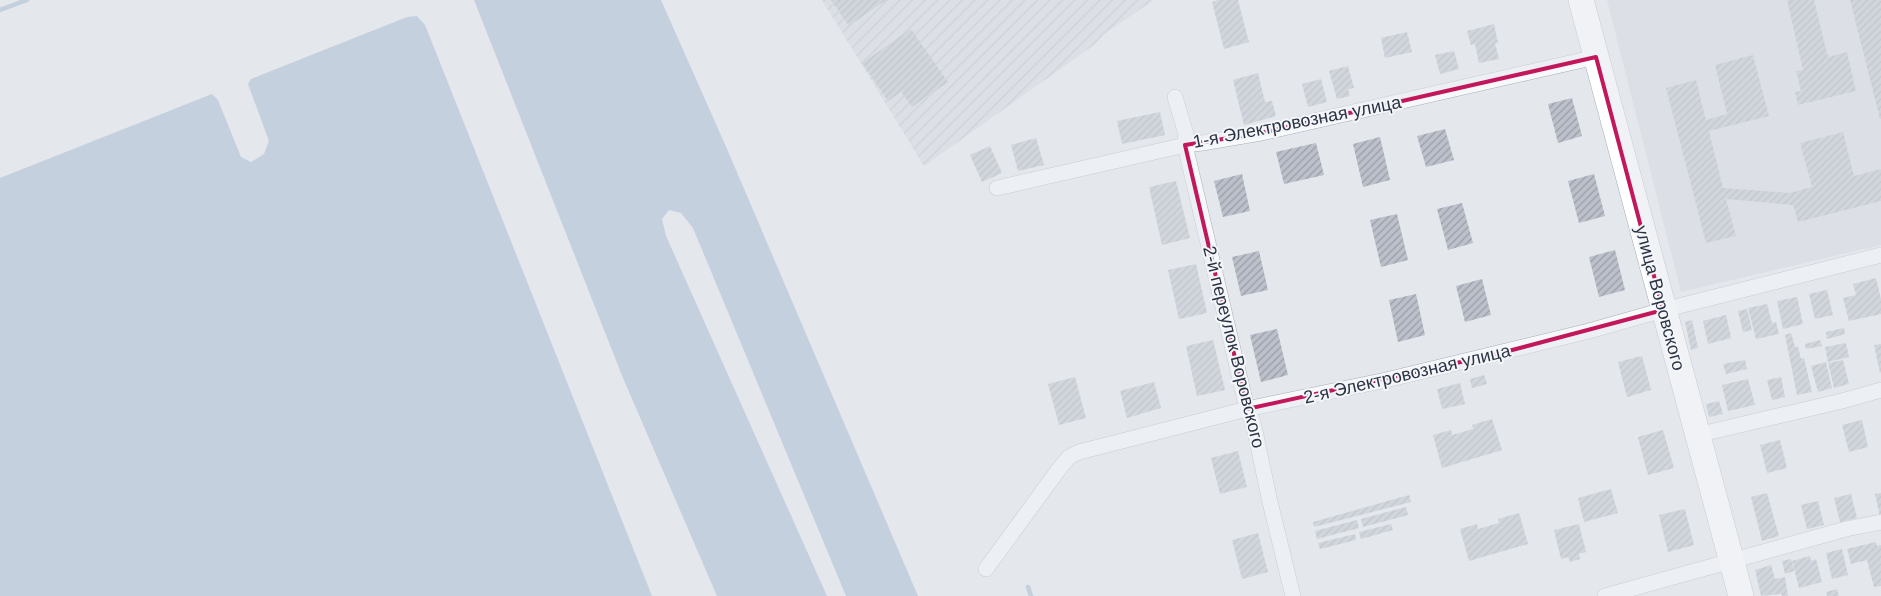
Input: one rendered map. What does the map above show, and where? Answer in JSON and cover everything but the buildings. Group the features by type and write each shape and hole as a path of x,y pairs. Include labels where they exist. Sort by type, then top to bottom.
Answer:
{"main road":[{"name":"улица Воровского","path":"1581,0 1741,596"}],"street":[{"name":"1-я Электровозная улица","path":"997,188 1185,145 1261,133 1596,57"},
{"name":"2-й переулок Воровского","path":"1175,97 1186,134 1185,145 1247,409 1253,422 1293,596"},
{"name":"2-я Электровозная улица","path":"986,570 1058,469 1069,458 1096,446 1247,409 1481,358 1663,310 1881,256"},
{"path":"1697,435 1842,402 1881,390"},
{"path":"1605,596 1846,529 1881,522"}],"highlighted area":[{"path":"1596,57 1663,310 1497,354 1247,409 1185,145 1261,133"}],"shaded area":[{"path":"822,0 1154,0 1104,34 1094,45 924,166"},
{"path":"1607,0 1881,0 1881,245 1681,292"}],"water":[{"path":"474,0 661,0 727,149 918,596 846,596 693,228 681,213 669,210 662,219 666,236 827,596 717,596 623,378"},
{"path":"417,16 425,25 652,596 0,596 0,178 212,94 218,100 241,157 251,162 264,154 269,141 248,84 251,79 407,17"}],"waterway":[{"path":"0,10 27,0"},
{"path":"1028,587 1031,596"}]}
